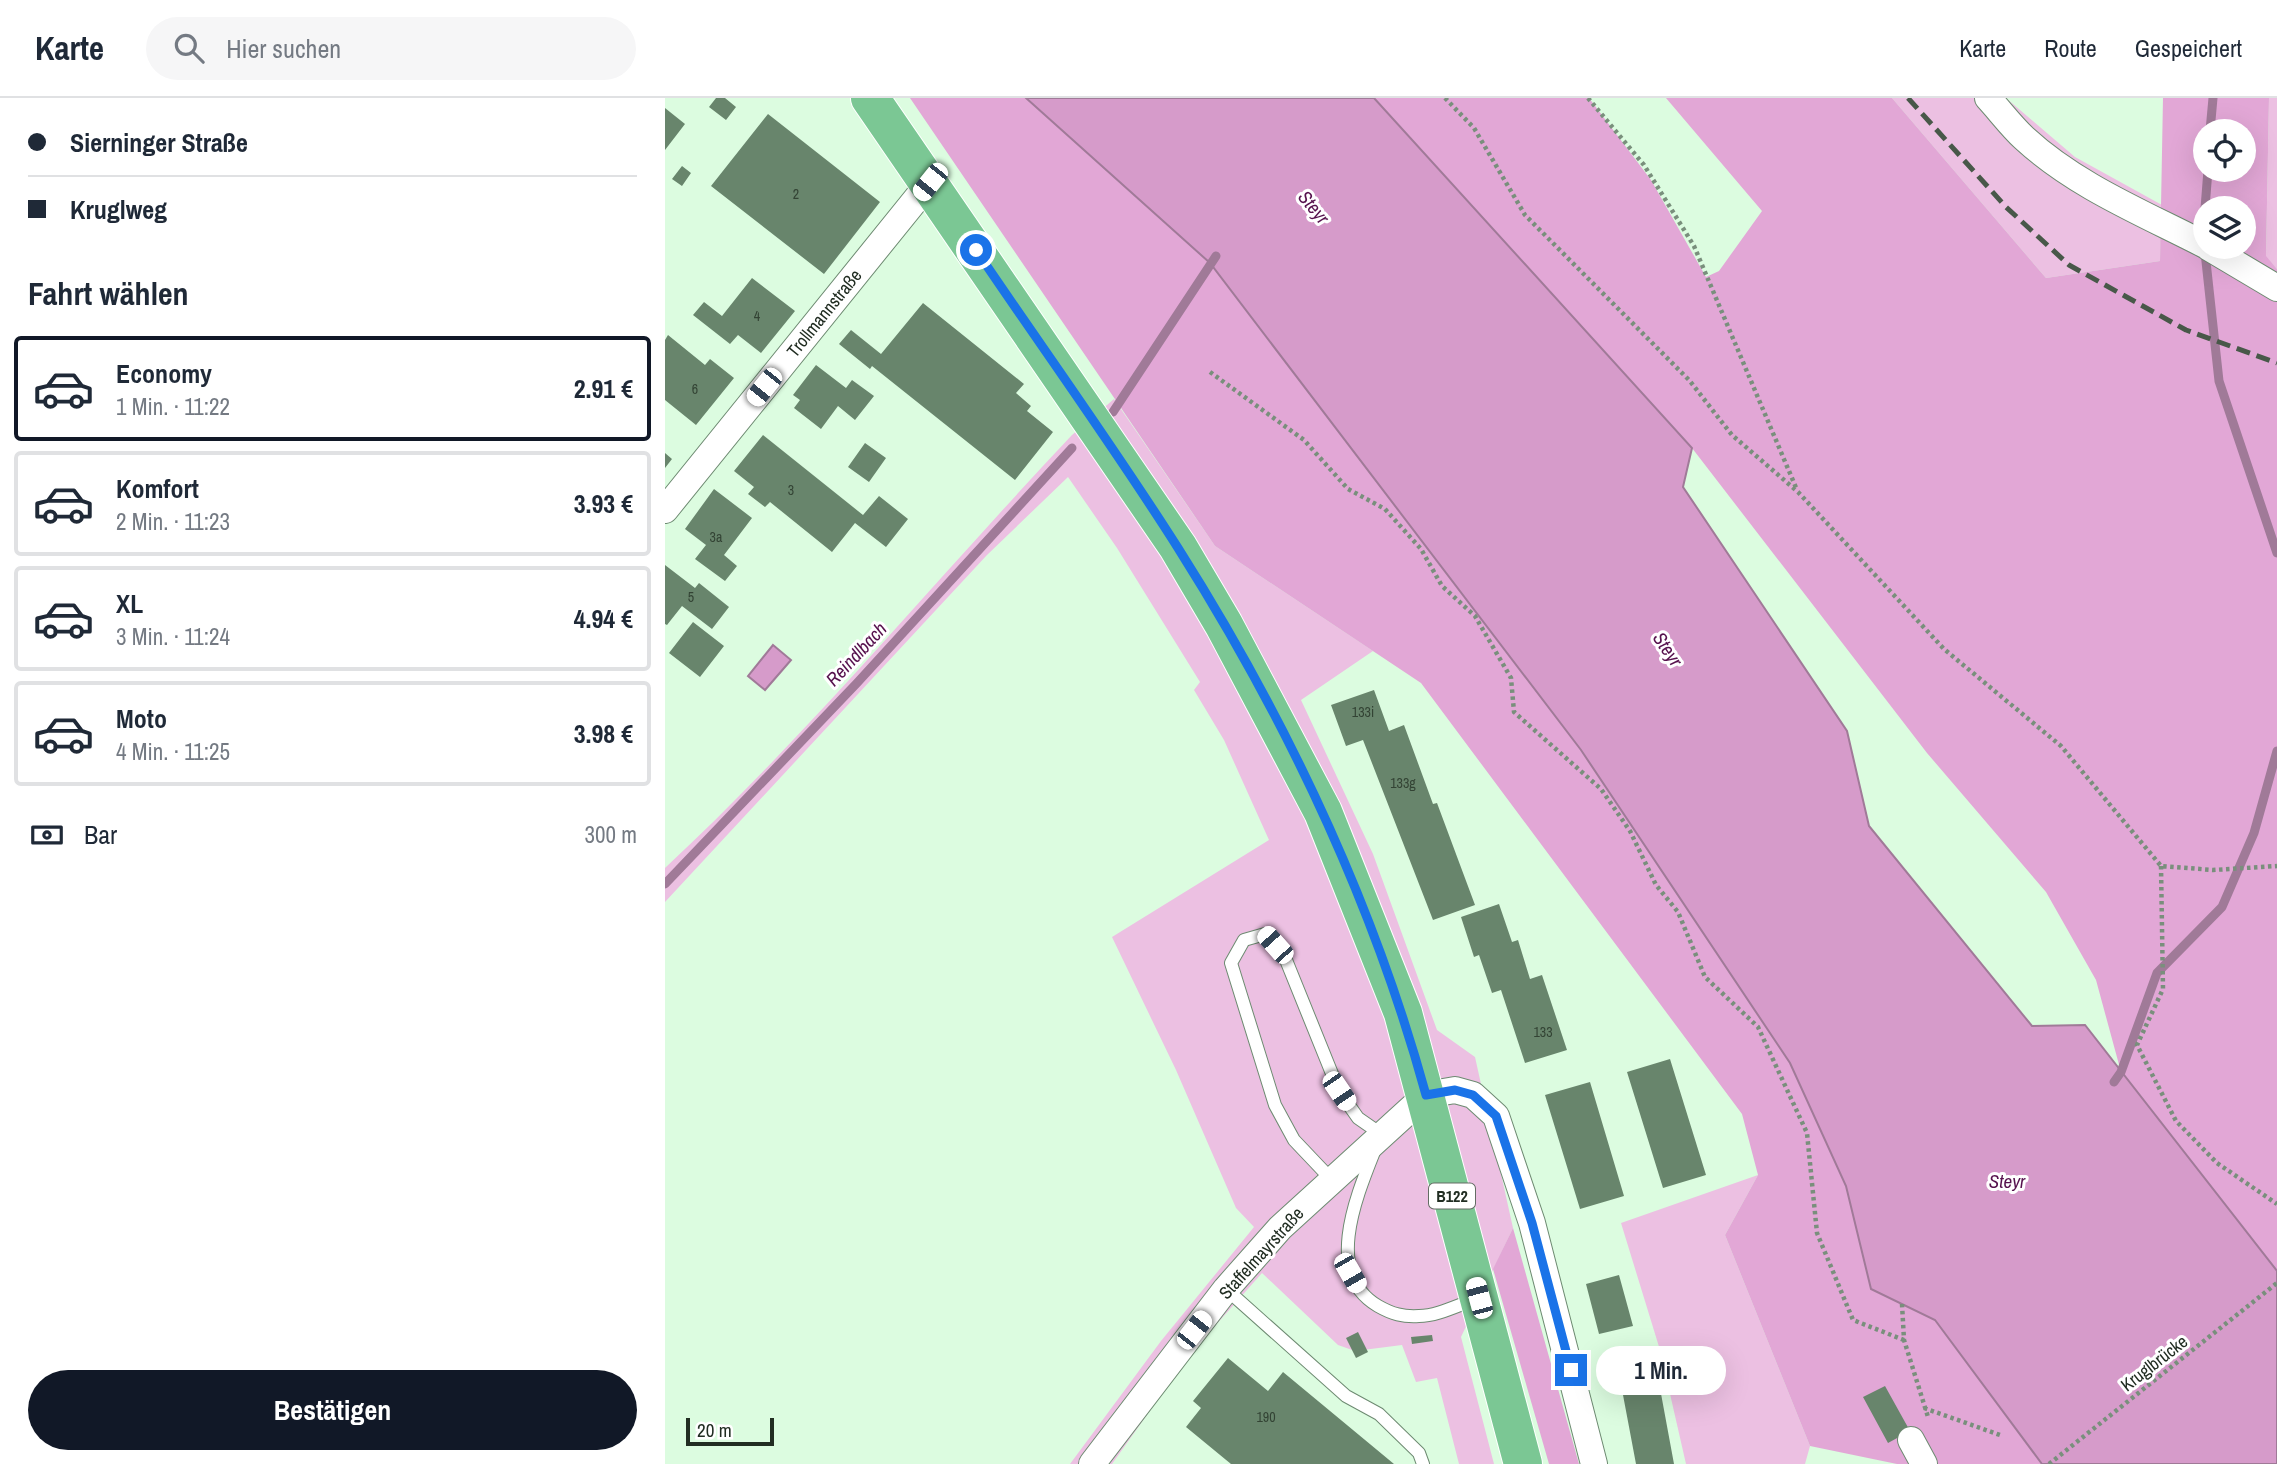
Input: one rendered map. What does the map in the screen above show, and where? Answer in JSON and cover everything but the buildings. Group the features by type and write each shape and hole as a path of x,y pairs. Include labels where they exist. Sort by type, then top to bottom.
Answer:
{"main road":[{"name":"B122","path":"870,98 1178,547 1230,637 1323,812 1403,1013 1523,1464"}],"street":[{"path":"1988,98 2024,138 2061,167 2100,192 2193,239"},
{"name":"Trollmannstraße","path":"665,510 930,182"},
{"path":"2231,259 2277,288"},
{"path":"1426,1095 1455,1090 1473,1095 1496,1116 1532,1223 1594,1464"},
{"name":"Staffelmayrstraße","path":"1091,1464 1226,1289 1280,1228 1426,1095"},
{"path":"1911,1440 1924,1464"}],"lane":[{"path":"1331,1179 1294,1140 1275,1105 1231,963 1244,940 1265,934 1284,956 1339,1091 1358,1118 1381,1134 1360,1189 1348,1239 1350,1273 1366,1299 1394,1315 1422,1317 1479,1298"},
{"path":"1226,1289 1346,1396 1379,1414 1419,1453 1423,1464"}],"path":[{"path":"1445,98 1474,128 1525,215 1689,380 1732,435 1798,492 1944,649 2061,746 2161,866 2163,989 2137,1045 2176,1121 2217,1163 2277,1204"},
{"path":"1588,98 1644,165 1694,246 1798,492"},
{"path":"1210,372 1304,440 1348,489 1385,509 1421,549 1442,586 1475,616 1511,678 1514,712 1601,789 1630,831 1656,885 1678,912 1705,977 1758,1027 1807,1133 1817,1233 1853,1321 1904,1340"},
{"path":"2161,866 2213,870 2276,866"},
{"name":"Kruglbrücke","path":"2049,1464 2277,1283"},
{"path":"1902,1304 1904,1340 1924,1408 2000,1435"}],"shaded area":[{"path":"910,98 1026,98 1210,263 1581,750 1790,1063 1846,1186 1871,1289 1935,1319 2042,1464 1897,1464 1810,1446 1725,1235 1758,1175 1742,1114 1421,683 1215,546"},
{"path":"1374,98 1589,98 1651,180 1706,277 1719,271 1762,211 1666,98 1892,98 2046,278 2160,261 2163,98 2269,98 2266,256 2277,269 2277,1271 2121,1072 2096,980 2046,892 1927,753 1692,448"},
{"path":"1892,98 2006,98 2075,157 2162,205 2160,261 2046,278"},
{"path":"2269,98 2277,98 2277,269 2266,257"},
{"path":"1114,399 1215,546 1373,651 1301,700 1373,854 1437,1030 1475,1057 1513,1228 1461,1337 1494,1464 1459,1464 1437,1378 1416,1382 1402,1345 1355,1351 1338,1345 1262,1273 1191,1353 1112,1464 1070,1464 1161,1341 1254,1227 1236,1208 1176,1070 1112,937 1269,840 1224,740 1194,690 1200,682 1117,548 1068,477 987,555 665,902 665,868 719,817 822,710 1072,435"},
{"path":"1758,1175 1725,1235 1810,1446 1805,1464 1686,1464 1660,1350 1621,1223"},
{"path":"1513,1228 1579,1464 1549,1464 1493,1269"}],"water":[{"name":"Steyr","path":"1026,98 1374,98 1692,448 1683,487 1847,731 1869,826 2032,1026 2085,1025 2277,1271 2277,1464 2042,1464 1935,1320 1871,1289 1846,1186 1790,1063 1581,750 1210,263"},
{"path":"773,645 791,660 765,690 748,676"}],"waterway":[{"path":"2211,119 2213,98"},
{"path":"2206,196 2207,182"},
{"path":"1113,412 1216,256"},
{"path":"2206,259 2219,381 2277,553"},
{"name":"Reindlbach","path":"665,884 857,683 1072,448"},
{"path":"2114,1082 2121,1072 2157,973 2222,907 2254,833 2277,751"}],"railway":[{"path":"1908,98 2006,207 2069,265 2186,330 2277,363"}],"route":[{"path":"976,250 1178,547 1274,718 1323,812 1403,1013 1426,1095 1455,1090 1473,1095 1496,1116 1532,1223 1571,1370"}]}
